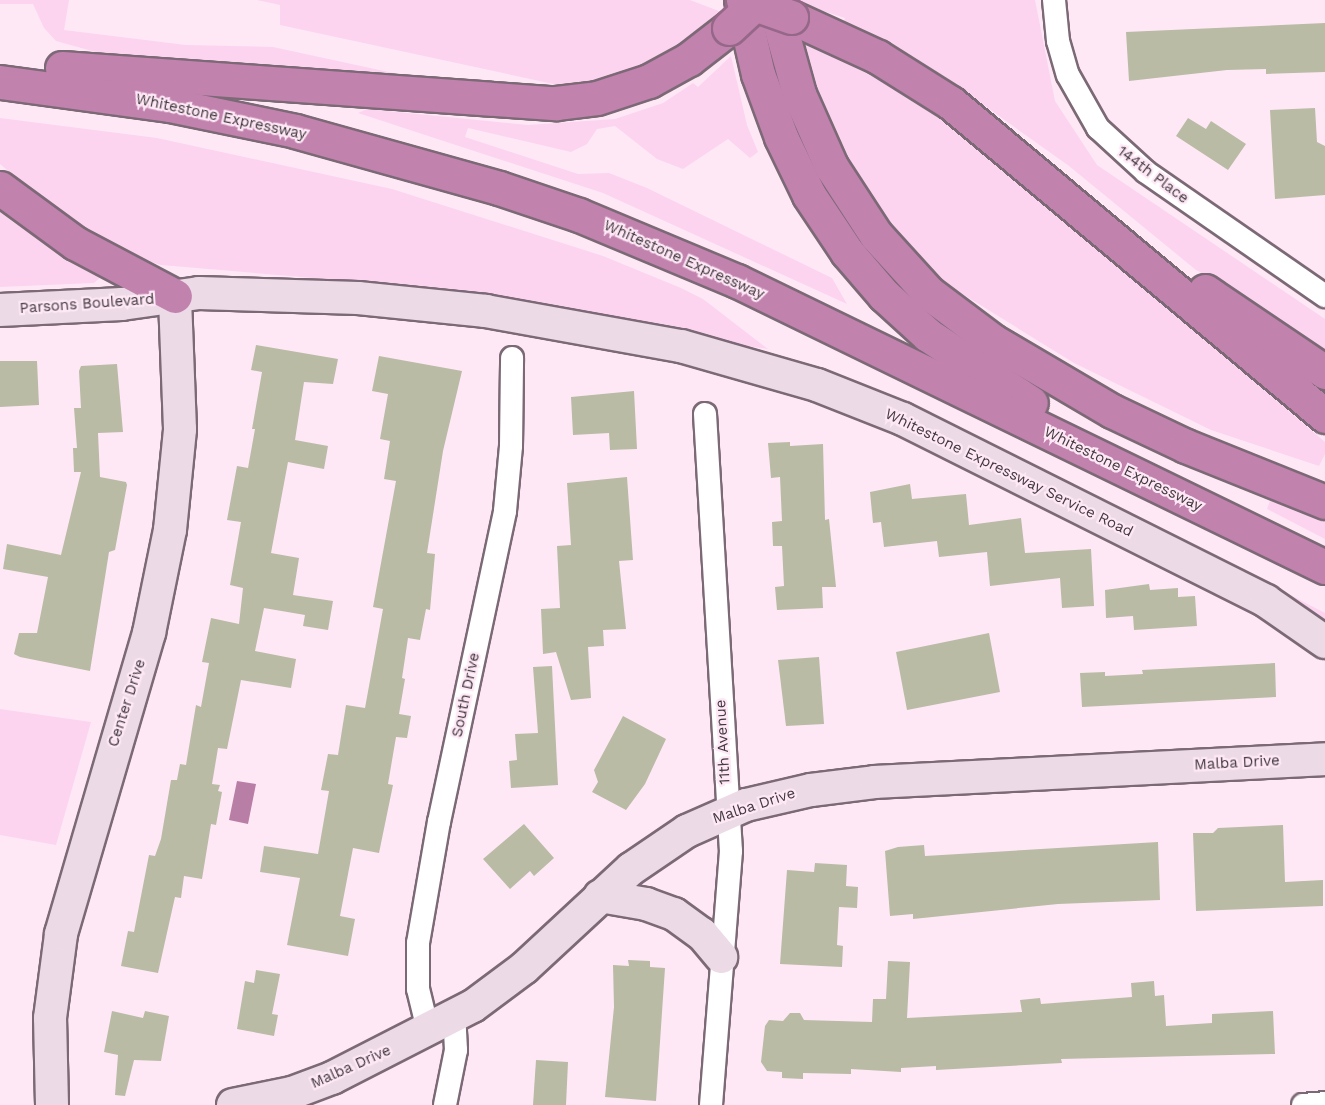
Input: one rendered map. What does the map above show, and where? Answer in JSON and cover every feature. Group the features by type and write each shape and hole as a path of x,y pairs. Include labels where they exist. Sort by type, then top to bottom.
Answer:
{"highway":[{"path":"0,65 556,103 597,98 649,81 689,59 738,9 759,0"},
{"path":"738,9 782,9 897,68 1240,316 1325,372"},
{"path":"738,9 768,106 801,181 848,252 899,309 958,357 1008,390 1324,566"},
{"path":"782,9 799,94 831,166 876,235 929,293 1007,350 1128,419 1325,501"},
{"name":"Whitestone Expressway","path":"0,82 170,105 295,131 500,188 579,215 736,281 1324,566"},
{"path":"1000,142 1325,416"},
{"path":"0,188 64,236 175,296"}],"street":[{"name":"144th Place","path":"1054,0 1058,41 1068,75 1080,101 1106,136 1146,172 1325,296"},
{"name":"Parsons Boulevard","path":"0,310 122,304 175,296"},
{"name":"Whitestone Expressway Service Road","path":"175,296 317,296 442,306 597,329 767,369 871,406 965,447 1266,601 1325,642"},
{"name":"Center Drive","path":"52,1105 50,1018 61,934 149,633 171,530 180,429 175,296"},
{"name":"South Drive","path":"445,1105 456,1050 418,989 418,943 439,822 504,511 511,446 512,358"},
{"name":"11th Avenue","path":"705,414 731,851 711,1105"},
{"name":"Malba Drive","path":"233,1105 292,1093 332,1078 441,1023 507,982 600,896 668,843 729,811 790,794 875,782 1325,759"},
{"path":"600,896 639,902 674,914 702,934 721,957"},
{"path":"1304,1105 1325,1103"}],"shaded area":[{"path":"0,0 69,0 64,30 186,45 273,47 495,95 121,59 56,41 44,28 33,4 0,4"},
{"path":"257,0 690,0 724,13 687,44 638,71 572,88 280,25 280,5"},
{"path":"788,0 1035,0 1055,101 1097,165 1325,319 1325,358 1260,323 1263,310 1242,304 1242,293 1196,270 1069,166 943,76 843,24 845,18"},
{"path":"796,41 834,57 836,53 877,73 914,95 979,145 1325,442 1325,454 1319,466 1211,430 1074,363 943,282 862,202 822,118"},
{"path":"731,56 747,125 758,152 750,158 728,139 683,169 657,159 615,126 597,129 587,144 571,152 468,128 465,137 578,174 609,173 647,188 832,278 847,304 603,193 358,113 367,109 528,125 615,119 663,103 693,83 698,87"},
{"path":"0,118 157,138 392,189 603,256 681,288 703,299 768,349 675,335 567,307 442,289 161,265 125,254 82,233 0,164"},
{"path":"0,212 101,277 94,283 0,287"},
{"path":"1271,498 1325,517 1325,539 1267,509"},
{"path":"1137,516 1325,613 1325,625 1303,607"},
{"path":"0,709 91,722 56,845 0,835"},
{"path":"237,781 256,784 248,824 229,820"}],"building":[{"path":"1325,23 1325,72 1266,74 1266,69 1227,70 1129,81 1126,32"},
{"path":"1315,108 1317,142 1325,146 1325,195 1275,199 1270,110"},
{"path":"1188,118 1206,129 1211,121 1246,144 1228,170 1176,136"},
{"path":"256,345 338,359 333,384 304,382 295,440 328,446 324,469 288,462 271,553 299,558 293,595 333,601 328,630 303,626 305,615 264,608 255,651 296,659 291,688 241,680 227,749 218,748 212,784 220,785 218,791 222,792 216,825 211,824 202,879 184,876 181,898 175,897 158,973 121,966 128,931 134,932 149,855 155,856 161,839 171,780 177,780 180,764 186,765 196,705 201,707 209,663 202,662 211,618 239,624 243,588 230,585 241,522 227,520 237,466 248,468 255,429 252,429 262,372 251,370"},
{"path":"379,356 462,371 443,451 427,553 435,554 430,610 426,609 420,640 408,638 402,678 405,679 399,714 411,716 407,738 396,737 388,784 393,785 379,853 353,848 340,916 355,919 348,956 287,945 300,878 260,872 264,846 318,854 329,791 321,790 328,754 338,755 346,705 365,708 383,609 373,607 396,481 384,479 390,441 380,439 388,394 372,391"},
{"path":"0,361 37,361 39,405 0,407"},
{"path":"117,364 123,432 98,433 100,477 126,482 127,485 115,550 109,552 90,671 20,657 14,654 19,633 37,633 48,577 3,569 7,544 61,555 81,472 74,472 73,448 77,448 74,408 81,408 79,371 81,366"},
{"path":"634,391 637,449 610,450 609,433 573,435 571,397"},
{"path":"790,442 790,446 823,444 825,520 829,519 836,587 822,587 823,608 777,610 775,587 784,586 782,546 773,546 772,522 782,521 780,477 771,478 768,443"},
{"path":"627,477 633,560 619,561 626,629 603,630 604,646 588,647 591,698 571,700 556,652 543,654 541,609 560,608 557,546 571,545 567,483"},
{"path":"910,484 912,499 966,494 969,525 1021,518 1025,553 1091,549 1094,606 1062,608 1060,578 990,586 987,552 939,557 937,541 884,547 881,522 873,523 870,492"},
{"path":"1149,584 1150,590 1178,588 1178,597 1195,596 1197,626 1134,630 1133,616 1106,618 1105,590"},
{"path":"989,633 1000,692 907,710 896,652"},
{"path":"819,657 824,724 786,726 778,660"},
{"path":"1275,663 1276,697 1082,707 1080,673 1105,672 1105,676 1143,674 1142,670"},
{"path":"552,666 558,785 511,788 509,761 517,760 515,734 538,733 533,667"},
{"path":"623,716 666,739 645,784 626,810 592,792 598,782 594,770"},
{"path":"524,824 554,858 534,876 530,871 510,889 483,859"},
{"path":"1283,825 1285,882 1323,880 1323,906 1196,911 1193,833 1213,833 1218,828"},
{"path":"1158,842 1160,900 1058,904 913,919 913,914 890,916 885,851 898,847 924,845 925,856"},
{"path":"815,863 847,865 846,886 858,887 857,908 839,907 837,945 843,946 842,967 780,964 787,870 814,872"},
{"path":"628,960 650,961 650,967 665,968 656,1101 605,1097 614,1007 613,965 629,966"},
{"path":"888,961 910,962 907,1018 1022,1012 1020,1000 1040,998 1041,1004 1132,997 1131,983 1154,981 1155,996 1164,995 1166,1026 1212,1023 1212,1014 1273,1011 1275,1054 1061,1059 1062,1063 936,1070 936,1066 901,1068 901,1072 851,1069 851,1074 803,1073 803,1079 782,1078 782,1072 767,1071 761,1062 765,1026 769,1020 783,1021 790,1013 800,1013 804,1020 872,1022 873,999 886,999"},
{"path":"256,970 280,974 272,1014 278,1015 274,1036 237,1029 245,981 254,983"},
{"path":"112,1011 143,1018 145,1011 169,1016 161,1061 134,1060 125,1096 115,1095 118,1055 104,1052"},
{"path":"536,1060 568,1062 566,1105 533,1105"}]}
